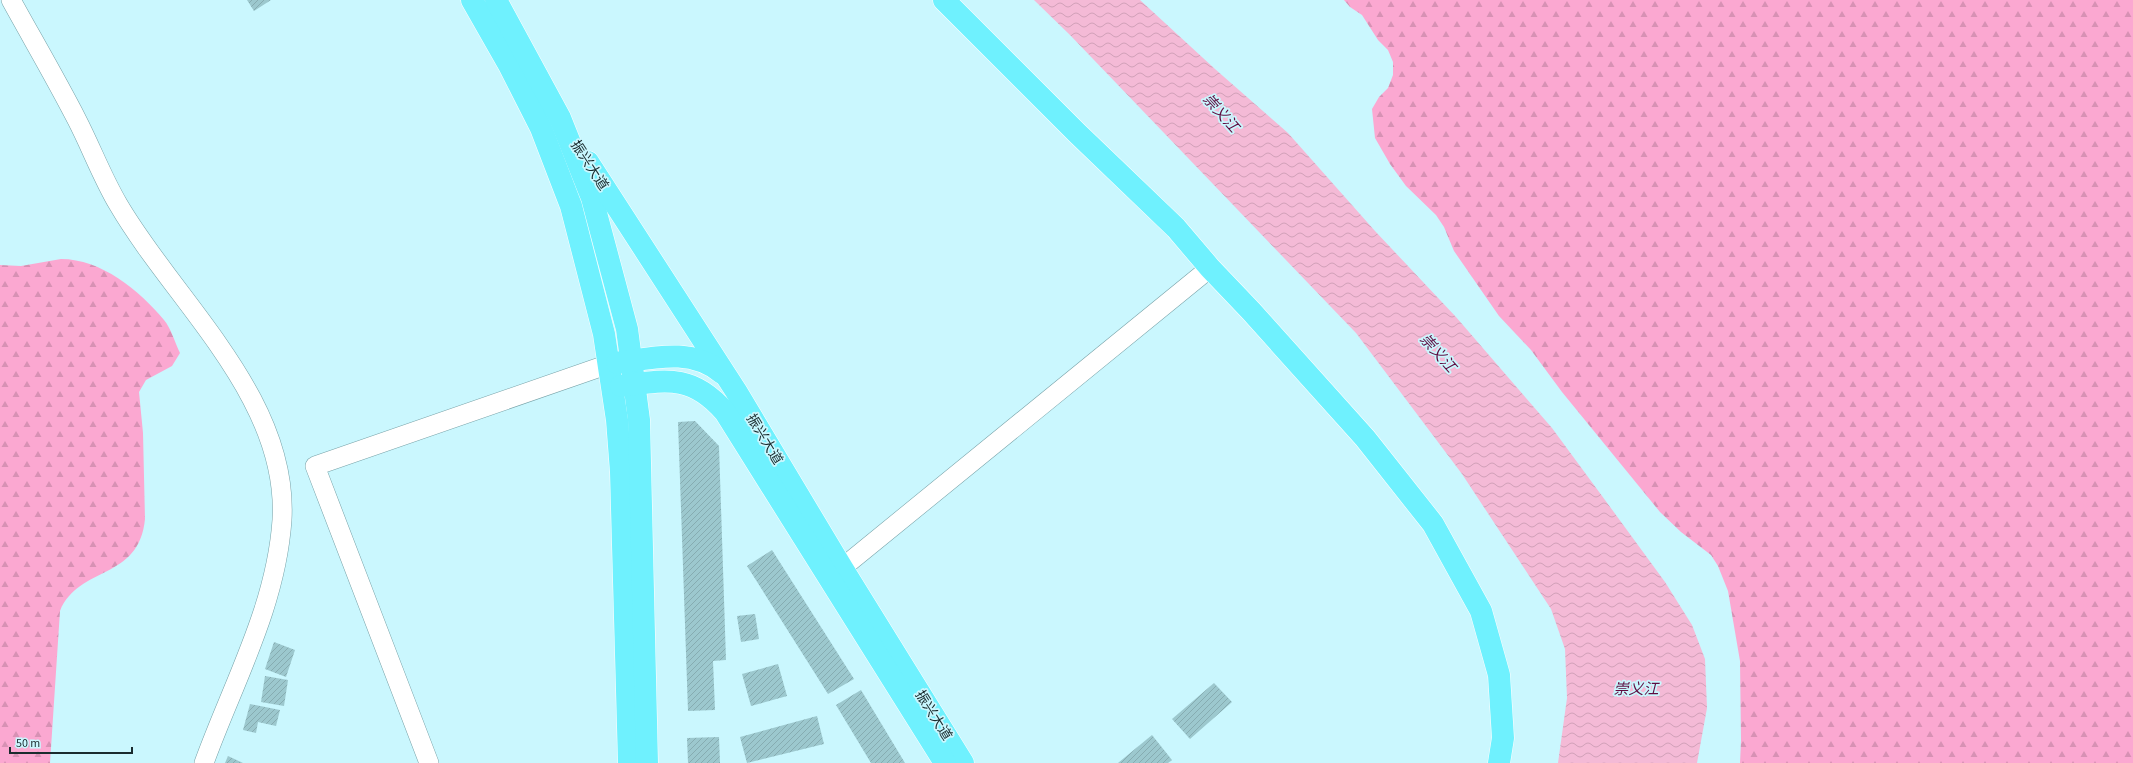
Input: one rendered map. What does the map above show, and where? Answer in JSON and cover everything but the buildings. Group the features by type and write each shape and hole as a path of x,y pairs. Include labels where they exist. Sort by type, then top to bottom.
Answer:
{"main road":[{"path":"472,0 509,65 541,128 568,199 595,299 612,387 621,472 629,763"},
{"path":"496,0 560,118 592,198 623,309 632,361 639,420 647,763"},
{"path":"944,0 1077,134 1176,228 1210,268 1251,311 1365,438 1433,524 1481,611 1499,675 1503,738 1499,763"},
{"name":"振兴大道","path":"560,118 736,391 835,573 945,763"},
{"path":"608,364 678,356 699,360 721,372 736,391"},
{"name":"振兴大道","path":"612,387 669,380 683,382 707,394 725,412 964,763"}],"street":[{"path":"11,0 77,120 118,204 158,264 212,334 243,382 270,439 280,482 282,518 277,566 267,604 221,715 204,763"},
{"path":"835,573 1210,268"},
{"path":"429,763 315,466 608,364"}],"green space":[{"path":"1344,0 2133,0 2133,763 1740,763 1740,661 1728,591 1718,566 1711,555 1681,532 1660,512 1562,392 1531,350 1499,316 1454,251 1444,227 1436,215 1406,186 1390,164 1375,138 1372,109 1379,97 1388,88 1393,75 1393,62 1388,50 1378,40 1362,15 1350,7"},
{"path":"61,259 76,260 105,270 131,288 154,309 166,323 180,353 172,366 146,380 139,392 143,433 145,519 140,539 132,553 120,563 80,586 69,596 60,611 50,763 0,763 0,265 21,266"}],"water":[{"name":"崇义江","path":"1034,0 1140,0 1288,133 1375,231 1456,317 1552,428 1665,582 1692,625 1705,659 1707,708 1697,763 1558,763 1567,698 1565,649 1551,609 1462,474 1356,333 1070,35"}]}
